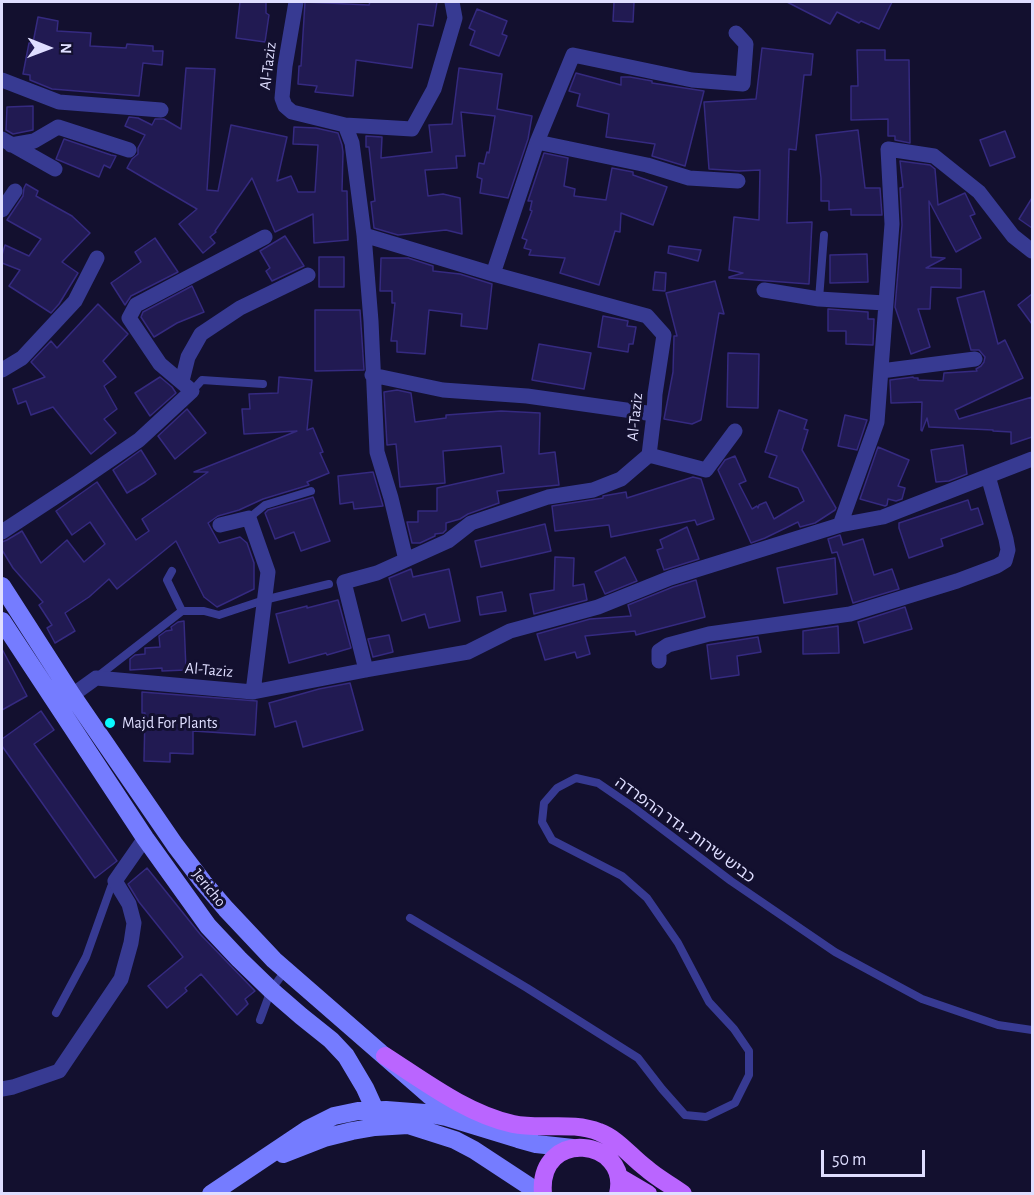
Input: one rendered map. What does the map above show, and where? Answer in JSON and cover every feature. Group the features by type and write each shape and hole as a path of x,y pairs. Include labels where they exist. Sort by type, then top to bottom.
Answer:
{"main road":[{"name":"Jericho","path":"2,586 72,696 175,845 203,882 249,934 429,1095 450,1111 483,1128"},
{"name":"Jericho","path":"2,621 145,838 208,926 272,990 331,1040 346,1056 375,1110 396,1125"},
{"path":"385,1056 467,1107 501,1121 533,1127 584,1128 600,1132 613,1140 646,1169 683,1194"},
{"path":"211,1194 308,1129 333,1116 375,1110 435,1115 537,1144 585,1147 596,1150 606,1156 614,1166 619,1185 648,1194"},
{"path":"253,1166 324,1138 352,1131 408,1125 455,1140 493,1161 542,1194"},
{"path":"542,1194 545,1171 552,1160 561,1152 573,1148"}],"street":[{"name":"Al-Taziz","path":"296,2 285,66 282,98 285,106 292,112 345,125 412,129 434,89 455,18 452,2"},
{"path":"493,274 537,142 573,55 692,80 743,84 746,44 736,33"},
{"path":"2,80 59,102 161,110"},
{"path":"345,125 352,143 364,235 371,321 377,452 406,560"},
{"path":"6,142 34,141 58,127 129,150"},
{"path":"6,142 55,169"},
{"path":"537,142 647,165 689,178 738,181"},
{"path":"840,525 877,422 892,224 888,149 934,156 979,192 1013,236 1032,251"},
{"path":"2,210 15,191"},
{"name":"Al-Taziz","path":"364,235 493,274 647,316 664,334 649,455 621,479 593,490 548,497 471,522 448,541 377,573 344,582 366,670"},
{"path":"187,386 160,364 129,318 136,305 265,237"},
{"path":"2,370 22,358 75,302 97,258"},
{"path":"2,532 139,440 187,386 188,357 201,334 240,308 308,275"},
{"path":"764,290 819,299 885,303"},
{"path":"880,371 975,359"},
{"path":"372,375 443,390 527,396 654,414"},
{"path":"649,455 706,470 735,431"},
{"name":"Al-Taziz","path":"96,678 253,692 468,652 510,631 598,607 670,578 840,525 883,517 1032,459"},
{"path":"659,661 658,651 668,645 709,634 850,614 957,581 997,566 1005,561 1008,550 988,476"},
{"path":"220,525 249,518 268,572 253,692"},
{"path":"57,706 96,678"},
{"path":"2,1089 59,1071 121,979 134,923 129,904 116,881 145,838"}],"lane":[{"path":"819,299 824,235"},
{"path":"187,386 202,380 263,384"},
{"path":"249,518 265,505 311,491"},
{"path":"172,571 167,580 182,611"},
{"path":"96,678 182,611 204,611 219,615 264,600 329,584"},
{"name":"כביש שירות - גדר ההפרדה","path":"410,918 638,1058 685,1115 706,1117 735,1103 749,1075 749,1051 734,1029 709,1002 678,943 647,898 622,876 552,840 542,822 544,803 557,788 576,778 598,783 731,881 835,952 922,999 998,1025 1032,1030"},
{"path":"56,1013 86,957 111,887 116,881"},
{"path":"260,1020 272,990 286,969"}],"building":[{"path":"240,2 266,2 266,13 269,15 265,42 236,38"},
{"path":"305,2 369,5 370,2 437,2 433,26 418,24 412,68 356,60 353,96 315,92 317,86 298,84"},
{"path":"614,2 634,2 633,22 613,21"},
{"path":"787,2 892,2 879,29 861,21 859,23 837,12 830,24"},
{"path":"477,9 507,21 502,34 507,36 499,56 470,45 475,31 469,28"},
{"path":"38,17 58,21 57,31 91,33 90,46 126,48 127,44 153,46 153,51 163,51 162,65 143,63 139,96 52,89 30,80 30,75 23,74 29,43 33,43"},
{"path":"762,48 813,54 811,75 804,75 796,150 789,149 787,223 812,222 809,284 729,278 743,273 729,270 734,217 759,220 760,170 709,169 704,102 756,99"},
{"path":"857,50 885,50 885,60 909,60 910,143 895,140 895,136 888,136 888,119 851,120 851,86 858,86"},
{"path":"186,68 215,69 207,190 218,191 231,125 287,137 277,181 291,176 298,192 315,192 318,145 293,144 294,127 316,128 338,133 343,152 342,191 347,191 348,240 314,243 313,214 275,232 252,178 216,232 210,237 215,243 203,253 179,224 197,209 127,168 138,154 138,148 145,135 125,126 129,117 138,118 152,125 155,119 164,119 181,129"},
{"path":"459,68 502,74 497,109 532,116 528,139 508,198 480,193 482,179 477,177 479,163 484,164 487,152 489,153 495,116 461,112 465,156 456,156 457,168 425,170 428,196 443,194 460,198 462,234 446,230 398,235 374,228 371,202 375,201 366,136 382,137 381,158 432,152 429,125 452,124"},
{"path":"576,73 621,85 621,77 630,77 652,81 652,83 704,91 685,166 652,156 655,144 606,137 609,114 577,106 580,94 569,91"},
{"path":"33,106 33,130 13,134 6,130 7,107"},
{"path":"858,130 865,188 880,188 882,215 851,215 851,209 829,210 829,201 821,201 816,135"},
{"path":"1005,131 1015,157 990,166 980,140"},
{"path":"64,139 116,156 110,168 104,165 99,177 56,159"},
{"path":"544,153 568,158 564,186 575,189 574,196 606,200 612,168 633,172 633,175 667,187 653,225 621,213 620,232 615,231 599,285 560,273 565,258 529,255 531,250 524,248 527,240 522,238 532,211 530,210 532,201 528,201"},
{"path":"900,161 930,165 935,169 938,205 965,193 975,214 970,216 981,238 956,252 929,201 931,257 945,258 926,268 961,269 961,288 931,287 930,309 918,309 930,347 911,354 895,307 902,225 900,188 903,187"},
{"path":"26,184 38,191 36,196 72,216 90,233 62,262 78,273 51,313 9,286 20,270 2,263 5,245 29,256 41,239 7,220 23,196"},
{"path":"1032,198 1032,228 1019,219"},
{"path":"285,236 304,266 272,281 266,271 270,268 260,251"},
{"path":"155,238 178,272 131,296 125,305 111,283 141,262 135,252"},
{"path":"669,246 701,250 698,261 668,253"},
{"path":"867,254 868,282 830,283 830,255"},
{"path":"319,257 344,257 344,287 319,287"},
{"path":"381,258 408,258 433,266 433,271 460,274 492,284 487,329 461,326 462,314 429,310 425,354 397,352 397,341 391,341 395,303 392,303 392,291 380,291"},
{"path":"655,272 666,273 665,291 653,290"},
{"path":"715,281 724,314 719,313 701,420 692,424 664,419 673,372 674,336 677,336 666,293"},
{"path":"192,286 204,312 177,323 154,337 141,317 143,312"},
{"path":"984,291 998,344 1005,340 1023,378 955,410 959,419 1032,397 1032,437 1011,444 1011,432 929,427 927,418 922,431 922,402 891,403 890,380 913,377 918,380 943,381 944,373 977,371 976,369 984,362 985,357 979,350 971,350 957,298"},
{"path":"1032,294 1032,324 1018,305"},
{"path":"98,304 128,334 103,361 116,377 104,386 117,409 104,419 116,433 91,454 53,407 31,415 26,401 18,404 13,389 45,377 31,362 51,341 57,348"},
{"path":"828,309 868,312 868,319 874,319 873,345 846,344 846,331 828,331"},
{"path":"315,310 360,310 364,370 315,371"},
{"path":"603,316 628,321 627,326 636,327 633,344 629,344 628,352 598,347"},
{"path":"539,344 591,353 584,389 532,380"},
{"path":"728,353 759,354 758,408 727,407"},
{"path":"160,377 176,393 150,416 135,393"},
{"path":"279,377 312,380 307,430 313,428 329,473 307,482 309,485 263,499 239,510 218,516 208,523 219,543 240,537 247,543 254,563 254,589 217,607 204,597 176,541 117,589 109,579 89,597 65,613 75,631 55,643 47,628 52,625 39,605 43,602 13,568 2,550 2,542 22,531 41,563 67,540 84,562 105,544 90,522 72,535 56,511 97,482 136,540 149,531 142,519 208,472 194,472 297,431 244,434 242,409 250,409 249,394 278,393"},
{"path":"397,390 411,393 415,422 446,418 446,415 501,411 540,413 539,454 555,452 559,485 497,491 499,503 446,523 446,530 443,533 435,534 420,543 412,543 407,522 418,522 418,511 437,511 437,488 504,473 501,446 443,451 445,483 400,487 396,444 387,445 384,392"},
{"path":"187,409 206,433 175,459 158,436"},
{"path":"779,410 807,420 804,429 808,430 802,450 836,508 815,523 800,527 798,522 751,543 718,470 725,460 735,456 746,481 739,484 752,509 766,502 774,519 804,501 798,488 769,477 777,456 765,452"},
{"path":"845,415 867,420 857,450 838,446"},
{"path":"963,445 967,474 949,481 936,482 931,450"},
{"path":"878,447 909,460 898,486 905,488 902,499 896,501 888,499 885,506 860,499"},
{"path":"141,450 156,474 127,493 113,470"},
{"path":"373,472 383,506 354,509 353,502 340,504 338,476"},
{"path":"693,477 701,479 714,519 697,525 695,520 611,537 609,525 555,531 552,506 626,492 627,498"},
{"path":"313,497 330,541 301,551 294,532 275,539 265,513 268,510"},
{"path":"968,500 971,510 978,508 983,524 941,539 943,546 909,558 899,523"},
{"path":"545,524 551,551 481,567 475,541"},
{"path":"687,527 699,559 664,570 657,550 663,548 660,540"},
{"path":"840,535 843,545 863,539 874,575 892,569 899,589 853,603 837,552 832,553 828,539"},
{"path":"555,557 574,558 573,586 584,584 587,600 534,614 530,594 554,590"},
{"path":"625,557 637,581 605,594 595,572"},
{"path":"835,558 837,594 784,603 777,568"},
{"path":"411,569 413,577 449,569 460,621 429,628 425,614 402,621 389,578"},
{"path":"696,580 705,617 636,635 635,631 585,636 590,654 577,658 575,652 545,660 537,634 590,619 631,616 628,605"},
{"path":"502,592 506,611 480,615 477,597"},
{"path":"338,600 351,648 289,663 276,614"},
{"path":"905,607 912,629 864,643 858,622"},
{"path":"184,621 186,670 162,671 162,668 130,670 130,659 135,655 145,654 145,648 160,647 159,636 172,630 171,627 178,622"},
{"path":"838,626 839,653 803,654 803,631"},
{"path":"389,635 393,652 373,657 368,639"},
{"path":"758,637 761,652 737,656 739,675 711,679 707,645"},
{"path":"2,649 27,696 2,710"},
{"path":"350,683 363,730 303,747 296,721 275,727 269,703"},
{"path":"142,692 257,701 255,735 193,731 193,754 170,753 170,762 144,761 145,713 142,713"},
{"path":"41,711 54,730 34,744 117,861 95,878 2,746 2,739"},
{"path":"147,868 200,934 255,991 245,999 248,1004 237,1015 201,974 185,988 187,991 167,1008 148,986 183,957 139,902 128,884"}],"place":[{"name":"Majd For Plants","path":"110,723"}]}
